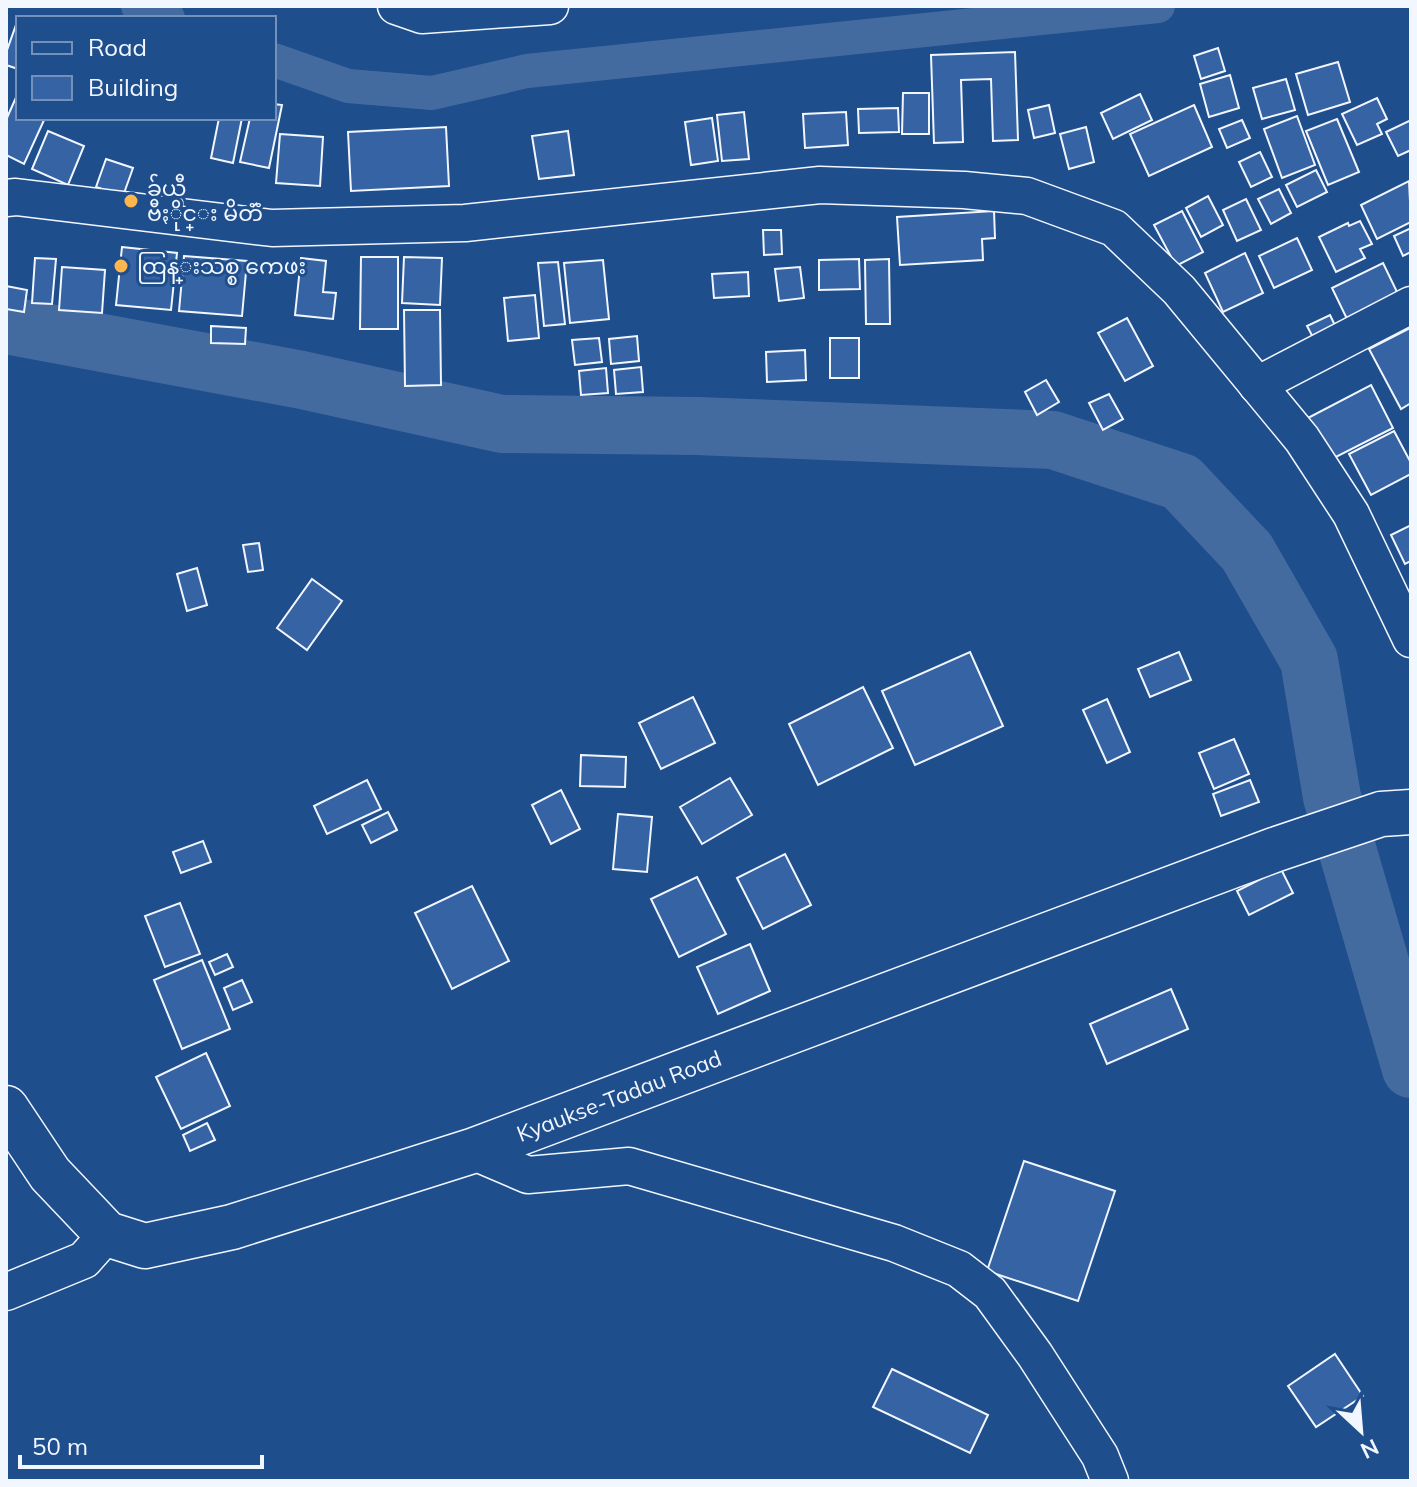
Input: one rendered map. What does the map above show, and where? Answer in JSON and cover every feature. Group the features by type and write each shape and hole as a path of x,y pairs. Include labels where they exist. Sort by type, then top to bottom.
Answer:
{"main road":[{"name":"Kyaukse-Tadau Road","path":"6,1108 50,1174 107,1234 145,1246 232,1227 472,1151 1274,850 1396,813"}],"street":[{"path":"396,6 422,15 550,6"},
{"path":"9,195 272,228 465,223 820,185 964,190 1027,196 1114,228 1179,290 1302,439 1351,514 1411,639"},
{"path":"1257,385 1411,305"},
{"path":"472,1151 528,1175 629,1166 894,1243 959,1269 990,1293 1035,1355 1100,1456 1110,1481"},
{"path":"6,1292 84,1260 107,1234"}],"building":[{"path":"16,25 16,68 6,65 6,53"},
{"path":"1218,48 1225,71 1201,79 1194,56"},
{"path":"1015,52 1018,140 993,141 991,79 961,80 963,142 934,143 931,55"},
{"path":"1338,62 1350,102 1308,115 1296,74"},
{"path":"1230,75 1239,108 1209,117 1200,84"},
{"path":"1286,79 1295,110 1262,119 1253,88"},
{"path":"903,93 929,93 929,134 902,134"},
{"path":"1140,94 1152,120 1113,139 1101,113"},
{"path":"16,98 16,120 44,120 24,164 6,155 6,120"},
{"path":"1377,98 1387,119 1377,124 1382,134 1357,145 1342,114"},
{"path":"276,104 282,105 269,168 240,162 250,120 276,120"},
{"path":"1049,105 1055,133 1034,138 1028,110"},
{"path":"1194,105 1212,147 1149,176 1130,134"},
{"path":"898,108 899,132 859,133 858,109"},
{"path":"744,112 749,159 722,161 717,115"},
{"path":"846,112 848,145 805,148 803,114"},
{"path":"1297,116 1315,165 1282,178 1264,129"},
{"path":"712,118 718,161 691,165 685,122"},
{"path":"1337,119 1359,172 1328,185 1306,131"},
{"path":"219,120 242,120 233,163 211,158"},
{"path":"1242,120 1250,138 1227,148 1219,129"},
{"path":"1411,120 1411,150 1398,156 1386,132"},
{"path":"446,127 449,186 351,191 348,132"},
{"path":"1086,127 1094,162 1069,169 1060,134"},
{"path":"48,131 84,146 68,185 32,169"},
{"path":"568,131 574,175 539,179 532,136"},
{"path":"280,134 323,137 320,186 276,183"},
{"path":"1260,152 1272,177 1251,187 1239,162"},
{"path":"106,159 133,168 123,196 96,187"},
{"path":"1316,170 1327,192 1297,207 1286,185"},
{"path":"1409,181 1411,222 1377,239 1361,205"},
{"path":"1279,189 1291,213 1271,224 1258,199"},
{"path":"1208,196 1223,225 1201,237 1186,208"},
{"path":"1246,199 1261,230 1237,241 1223,210"},
{"path":"994,211 995,238 982,239 983,260 900,265 897,217"},
{"path":"1182,211 1203,252 1176,266 1154,225"},
{"path":"1360,221 1372,244 1360,249 1365,258 1336,272 1319,237 1348,223 1349,226"},
{"path":"1411,228 1411,252 1403,256 1394,236"},
{"path":"763,230 781,230 782,254 764,255"},
{"path":"1297,238 1312,270 1274,288 1259,256"},
{"path":"122,247 177,253 171,310 116,305"},
{"path":"1245,253 1263,293 1223,312 1205,273"},
{"path":"184,256 247,261 242,316 179,311"},
{"path":"361,257 398,257 398,329 360,329"},
{"path":"404,257 442,258 440,305 402,303"},
{"path":"35,258 56,259 52,304 32,303"},
{"path":"301,258 326,261 323,292 336,293 333,319 295,315"},
{"path":"859,259 860,289 819,290 819,260"},
{"path":"889,259 890,324 866,324 865,260"},
{"path":"603,260 609,319 570,323 564,263"},
{"path":"558,262 565,324 544,326 538,263"},
{"path":"1383,263 1399,296 1348,321 1332,288"},
{"path":"62,267 105,270 102,313 59,310"},
{"path":"800,267 804,298 779,301 775,269"},
{"path":"748,272 749,296 714,298 712,274"},
{"path":"6,286 27,290 24,312 6,309"},
{"path":"535,295 539,338 508,341 504,298"},
{"path":"404,310 440,310 441,385 405,386"},
{"path":"1330,315 1340,336 1318,347 1307,326"},
{"path":"1127,318 1153,366 1125,381 1098,333"},
{"path":"211,326 246,328 245,344 211,343"},
{"path":"1410,328 1411,403 1401,409 1369,349"},
{"path":"637,336 639,361 611,364 609,339"},
{"path":"599,338 602,362 575,365 572,340"},
{"path":"830,338 859,338 859,378 830,378"},
{"path":"805,350 806,380 767,382 766,352"},
{"path":"641,367 643,392 616,394 614,370"},
{"path":"606,368 608,393 581,395 579,371"},
{"path":"1046,380 1059,402 1037,415 1025,392"},
{"path":"1371,385 1393,428 1328,461 1306,419"},
{"path":"1109,394 1123,419 1103,430 1089,403"},
{"path":"1394,431 1411,463 1411,474 1371,495 1349,454"},
{"path":"1411,525 1411,561 1405,564 1391,535"},
{"path":"259,543 263,570 248,572 243,545"},
{"path":"197,568 207,605 187,611 177,574"},
{"path":"312,579 342,601 307,650 277,628"},
{"path":"970,652 1003,726 915,765 882,691"},
{"path":"1179,652 1191,680 1150,697 1138,669"},
{"path":"863,687 893,748 818,785 789,724"},
{"path":"693,697 715,743 661,769 639,723"},
{"path":"1107,699 1130,752 1107,763 1083,710"},
{"path":"1234,739 1249,774 1214,789 1199,753"},
{"path":"581,755 626,757 625,787 580,786"},
{"path":"730,778 752,815 702,844 680,807"},
{"path":"367,780 381,809 327,834 314,806"},
{"path":"1250,780 1259,802 1221,816 1213,794"},
{"path":"561,790 580,829 551,844 532,805"},
{"path":"388,812 397,830 371,843 362,825"},
{"path":"618,814 652,817 647,872 613,869"},
{"path":"203,841 211,862 181,873 173,852"},
{"path":"785,854 811,905 763,929 737,878"},
{"path":"1281,869 1293,893 1249,915 1237,891"},
{"path":"697,877 726,934 679,957 651,899"},
{"path":"472,886 509,961 452,989 415,913"},
{"path":"180,903 200,954 165,967 145,916"},
{"path":"750,944 770,991 718,1014 697,967"},
{"path":"227,954 233,967 215,975 209,962"},
{"path":"202,960 230,1029 182,1049 154,980"},
{"path":"242,980 252,1002 233,1010 224,988"},
{"path":"1171,989 1188,1029 1107,1064 1090,1024"},
{"path":"206,1053 230,1106 181,1129 156,1077"},
{"path":"207,1123 215,1140 190,1151 183,1135"},
{"path":"1024,1161 1115,1191 1078,1301 987,1271"},
{"path":"1335,1354 1363,1396 1316,1427 1288,1386"},
{"path":"892,1369 988,1415 970,1453 873,1407"}],"waterway":[{"path":"138,6 163,16"},
{"path":"276,61 348,86 432,93 527,71 1158,6"},
{"path":"6,325 302,380 502,424 697,426 1053,440 1181,482 1247,552 1309,660 1332,797 1411,1069"}],"place":[{"name":"ခ်ယ္ရီ ဗီႏိုင္း မိတၱဴ","path":"131,201"},
{"name":"ထြန္းသစ္စ ကေဖး","path":"121,266"}]}
